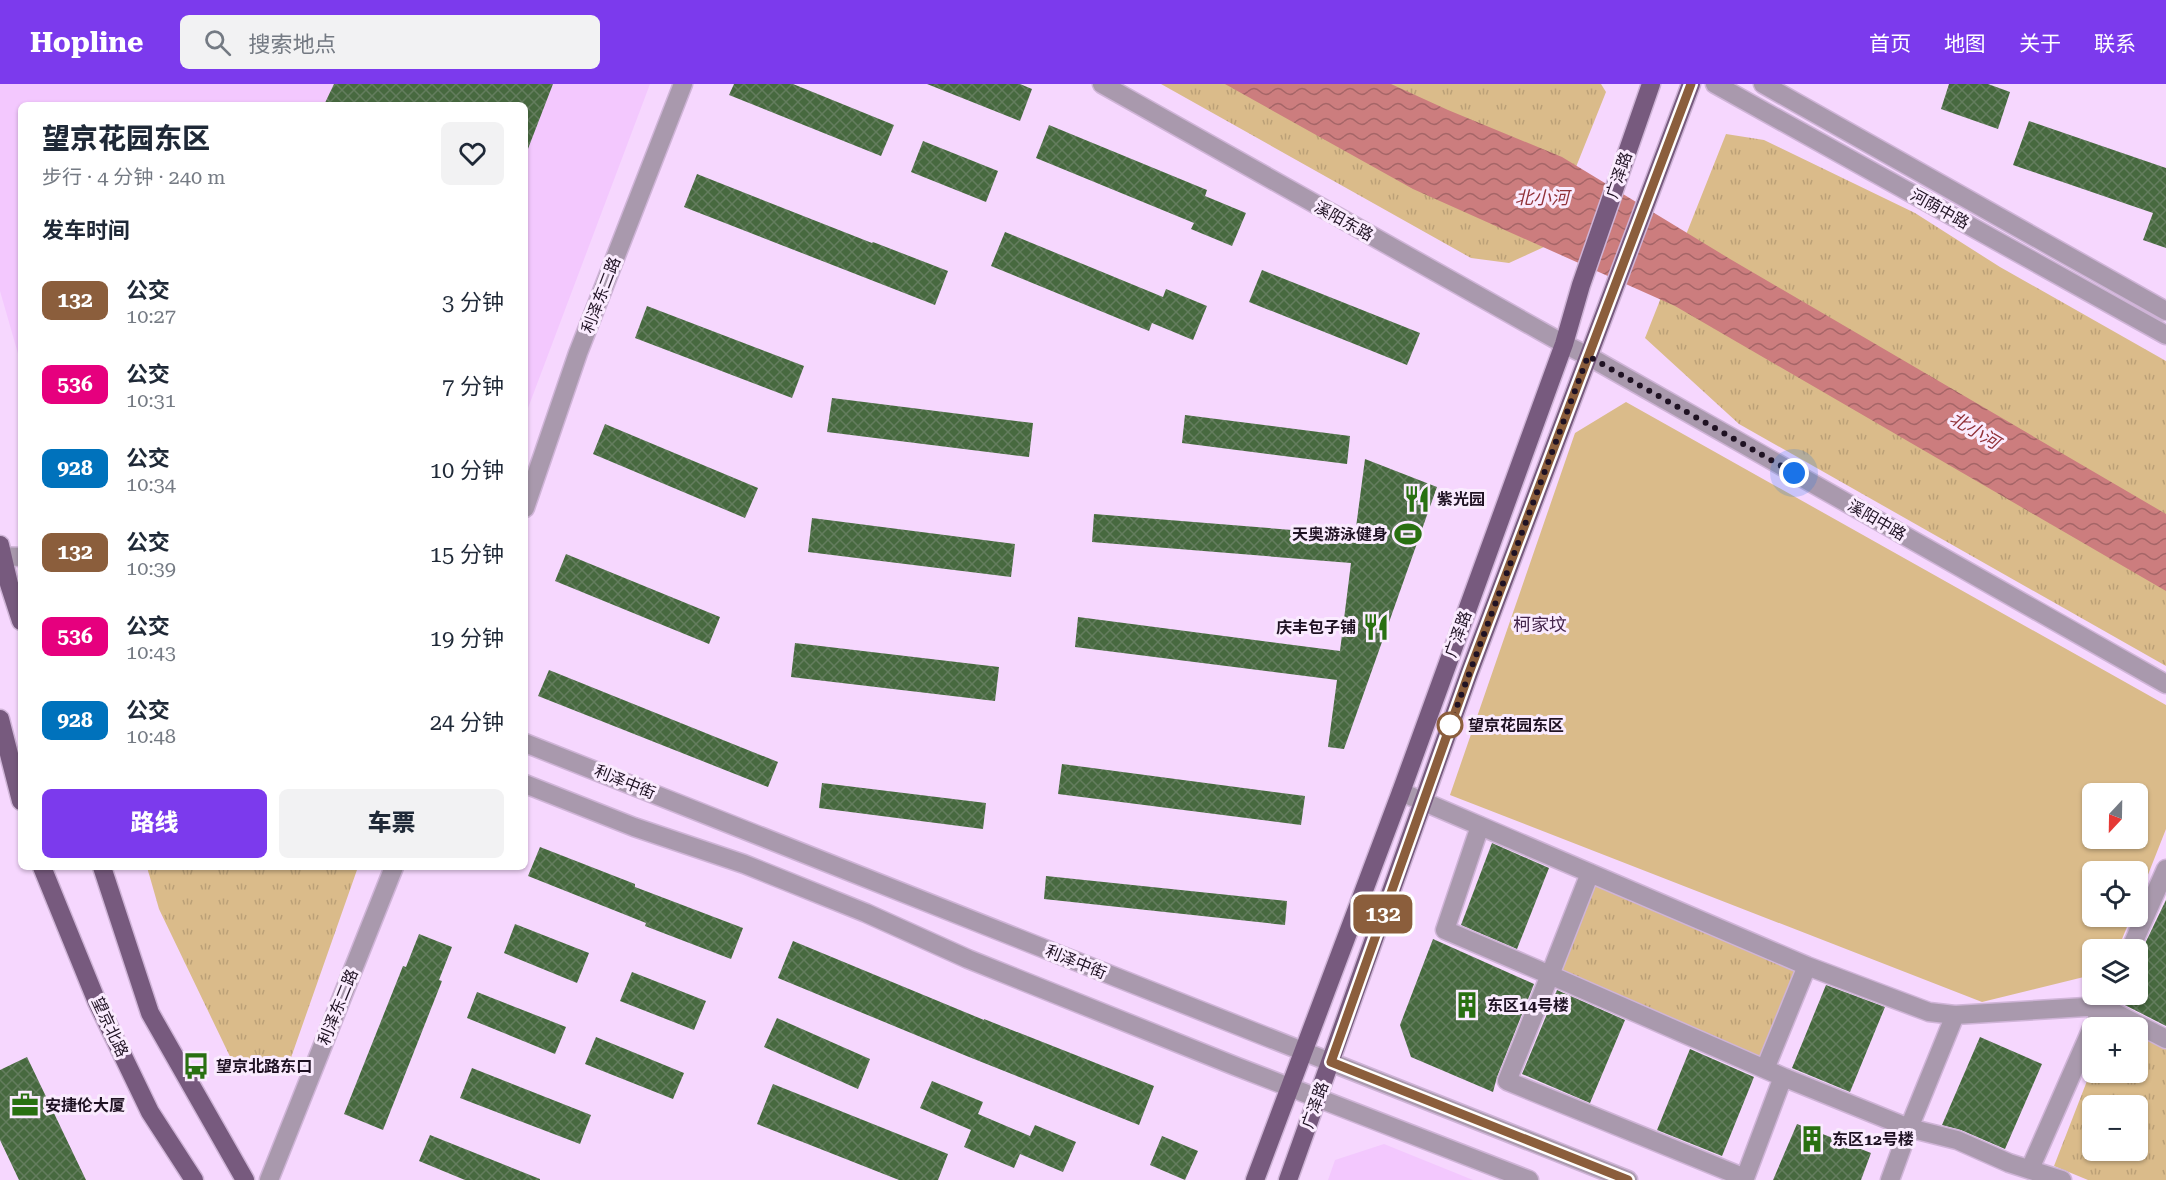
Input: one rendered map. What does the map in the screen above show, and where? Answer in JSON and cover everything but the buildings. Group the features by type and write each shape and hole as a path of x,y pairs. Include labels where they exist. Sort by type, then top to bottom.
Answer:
{"main road":[{"name":"广泽路","path":"1255,1180 1401,792 1564,344 1581,285 1651,84"},
{"name":"广泽路","path":"1288,1180 1422,801 1690,84"},
{"path":"6,553 10,584 18,611"},
{"path":"0,719 18,789"},
{"name":"望京北路","path":"43,870 97,1002 150,1112 194,1180"},
{"path":"103,870 150,1012 245,1180"}],"street":[{"name":"利泽东二路","path":"528,499 578,353 684,84"},
{"name":"溪阳东路","path":"1102,84 1588,356"},
{"name":"河荫中路","path":"1715,84 2166,335"},
{"name":"河荫中路","path":"1763,84 2166,311"},
{"name":"溪阳中路","path":"1588,356 2166,684"},
{"name":"利泽中街","path":"528,744 1628,1180"},
{"path":"528,785 634,827 744,864 866,913 968,959 1529,1180"},
{"path":"1401,792 1807,966 1929,1012 1955,1015 2082,1002"},
{"path":"1480,826 1444,930 1783,1077 1909,1128 1957,1140 2009,1163 2062,1180"},
{"path":"2135,939 2166,869"},
{"name":"利泽东二路","path":"269,1180 393,870"},
{"path":"1590,873 1507,1081 1745,1178 1783,1077"},
{"path":"1765,1069 1807,966"},
{"path":"2113,1005 2166,1039"},
{"path":"1890,1180 1955,1015"},
{"path":"2030,1169 2082,1053"}],"shaded area":[{"path":"0,84 650,84 528,408 528,102 18,102 18,354 0,291"},
{"path":"1384,1144 1473,1180 1328,1180 1335,1160"}],"green space":[{"path":"1161,84 1601,84 1606,92 1544,247 1509,263 1471,258"},
{"path":"1726,134 1764,140 1915,213 2000,267 2166,361 2166,666 1739,424 1645,338"},
{"path":"1626,402 2166,705 2166,829 2148,875 2148,861 2082,861 2082,927 2127,927 2122,939 2082,939 2082,977 1982,1002 1450,795 1575,433"},
{"path":"148,870 357,870 287,1069 236,1069 159,909"},
{"path":"1591,878 1803,970 1767,1060 1553,974"},
{"path":"2148,1030 2166,1032 2166,1180 2088,1180 2054,1166 2086,1083 2148,1083"}],"water":[{"name":"北小河","path":"1225,84 1391,84 1562,157 1730,259 2166,514 2166,591 1675,306 1413,189"}],"bus line":[{"name":"132","path":"1628,1180 1331,1062 1469,673 1691,84"}],"place":[{"name":"紫光园","path":"1417,499"},
{"name":"天奥游泳健身","path":"1408,534"},
{"name":"庆丰包子铺","path":"1376,627"},
{"name":"望京花园东区","path":"1450,725"},
{"name":"东区14号楼","path":"1467,1005"},
{"name":"望京北路东口","path":"196,1066"},
{"name":"安捷伦大厦","path":"25,1105"},
{"name":"东区12号楼","path":"1812,1139"}],"district":[{"name":"柯家坟","path":"1540,624"}],"route":[{"path":"1450,725 1588,356 1794,473"}]}
